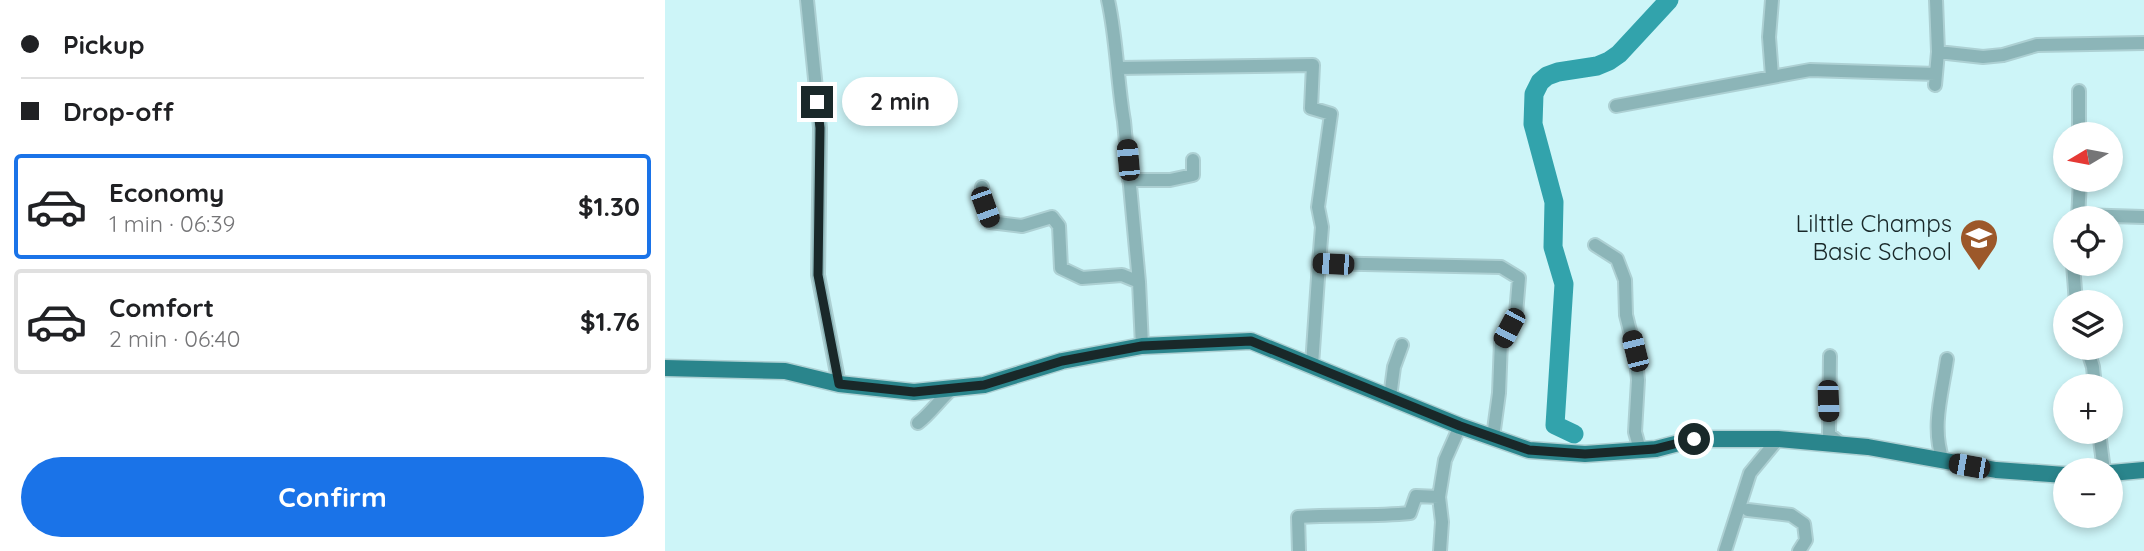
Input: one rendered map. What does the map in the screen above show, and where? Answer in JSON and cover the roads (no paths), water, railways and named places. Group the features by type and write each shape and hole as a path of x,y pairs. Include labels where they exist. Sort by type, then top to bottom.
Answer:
{"main road":[{"path":"665,368 785,371 839,384 914,392 984,385 1062,361 1142,346 1251,341 1460,426 1529,450 1585,454 1655,449 1694,439 1778,439 1868,447 1996,470 2053,474"},
{"path":"2123,472 2144,470"}],"street":[{"path":"807,0 820,128 818,275 839,384"},
{"path":"1108,0 1119,68 1139,282 1142,346"},
{"path":"1772,0 1769,37 1772,76"},
{"path":"1616,106 1772,76 1822,70 1935,80 1938,52 1937,0"},
{"path":"1938,52 1983,57 2003,55 2037,45 2144,43"},
{"path":"1119,68 1313,65 1311,108 1331,114 1318,207 1322,227 1312,365"},
{"path":"2079,90 2079,122"},
{"path":"1129,180 1170,180 1193,175 1193,160"},
{"path":"982,187 991,222 1022,226 1052,217 1059,226 1061,268 1082,278 1122,275 1139,282"},
{"path":"2123,217 2144,217"},
{"path":"1595,245 1618,259 1625,280 1626,315 1635,351 1638,380 1635,432 1640,450"},
{"path":"1319,263 1501,267 1519,278 1516,314 1501,341 1499,393 1493,437"},
{"path":"1390,397 1394,367 1402,345"},
{"path":"1830,356 1829,434 1841,444"},
{"path":"1943,461 1936,427 1947,359"},
{"path":"918,424 953,388"},
{"path":"1440,551 1442,522 1439,497 1445,460 1460,426"},
{"path":"1725,551 1750,473 1778,439"},
{"path":"1299,551 1298,517 1410,513 1416,496 1439,497"},
{"path":"1748,510 1791,515 1804,524 1806,540 1799,551"}],"waterway":[{"path":"1574,434 1555,425 1564,284 1553,247 1554,202 1533,124 1534,94 1540,82 1547,76 1609,61 1619,54 1669,0"}],"place":[{"name":"Lilttle Champs Basic School","path":"1979,272"}]}
